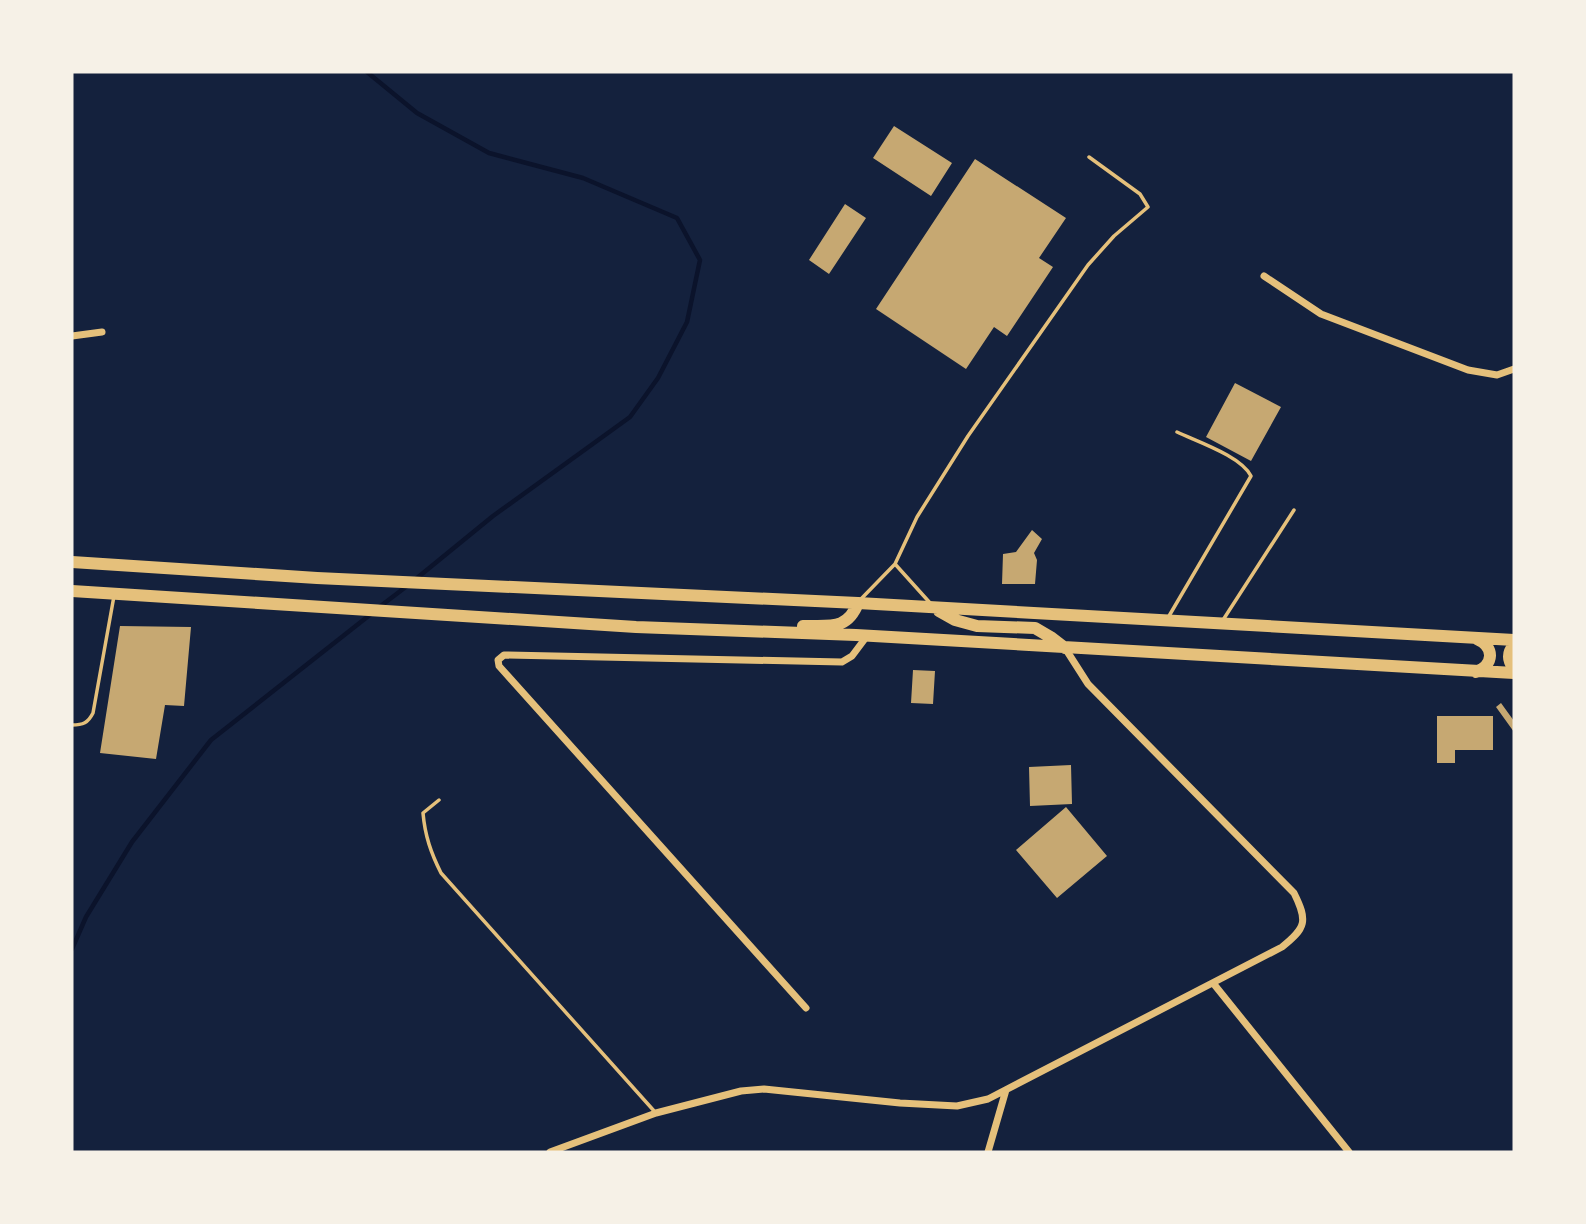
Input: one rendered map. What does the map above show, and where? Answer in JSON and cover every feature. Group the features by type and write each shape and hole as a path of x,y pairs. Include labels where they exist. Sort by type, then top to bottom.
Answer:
{"highway":[{"path":"72,562 363,580 858,603 1514,640"},
{"path":"72,591 322,609 636,627 867,636 1475,672 1514,671 1509,662 1510,650 1514,645"},
{"path":"764,632 842,624 853,617 858,603"},
{"path":"935,609 955,620 977,626 1035,628 1065,648"},
{"path":"1475,672 1485,668 1490,661 1490,651 1485,643 1476,639"}],"street":[{"path":"1264,276 1321,314 1468,370 1497,375 1514,369"},
{"path":"72,336 102,332"},
{"path":"806,1008 499,666 498,660 505,655 842,662 852,656 867,636"},
{"path":"550,1152 656,1113 741,1090 764,1089 957,1106 988,1099 1282,947 1298,935 1303,926 1303,909 1294,893 1088,684 1065,648"},
{"path":"1213,983 1349,1152"},
{"path":"988,1152 1006,1090"}],"lane":[{"path":"858,603 895,564 918,517 968,436 1088,265 1114,236 1148,207 1140,194 1089,158"},
{"path":"1166,621 1251,476 1247,468 1237,461 1177,432"},
{"path":"1221,624 1294,510"},
{"path":"895,564 935,609"},
{"path":"72,725 83,725 93,713 114,594"},
{"path":"439,800 423,813 424,830 431,854 441,873 656,1113"}],"building":[{"path":"894,126 952,163 931,196 873,158"},
{"path":"975,159 1066,218 1039,258 1053,267 1007,336 994,327 966,369 876,309"},
{"path":"845,204 866,218 829,274 809,260"},
{"path":"1235,383 1281,407 1251,461 1206,437"},
{"path":"1032,530 1042,539 1034,553 1037,560 1035,584 1002,584 1003,554 1016,552"},
{"path":"120,626 191,627 184,706 165,705 156,759 100,753"},
{"path":"913,670 935,671 933,704 911,703"},
{"path":"1501,703 1514,721 1514,732 1496,707"},
{"path":"1437,716 1493,716 1493,750 1455,750 1455,763 1437,763"},
{"path":"1071,765 1072,804 1030,806 1029,767"},
{"path":"1066,807 1107,856 1057,898 1016,850"}],"waterway":[{"path":"367,72 417,113 489,153 583,178 677,218 700,260 687,322 658,378 630,417 493,516 417,578"},
{"path":"378,608 407,586"},
{"path":"72,949 86,917 132,842 211,740 371,614"}]}
